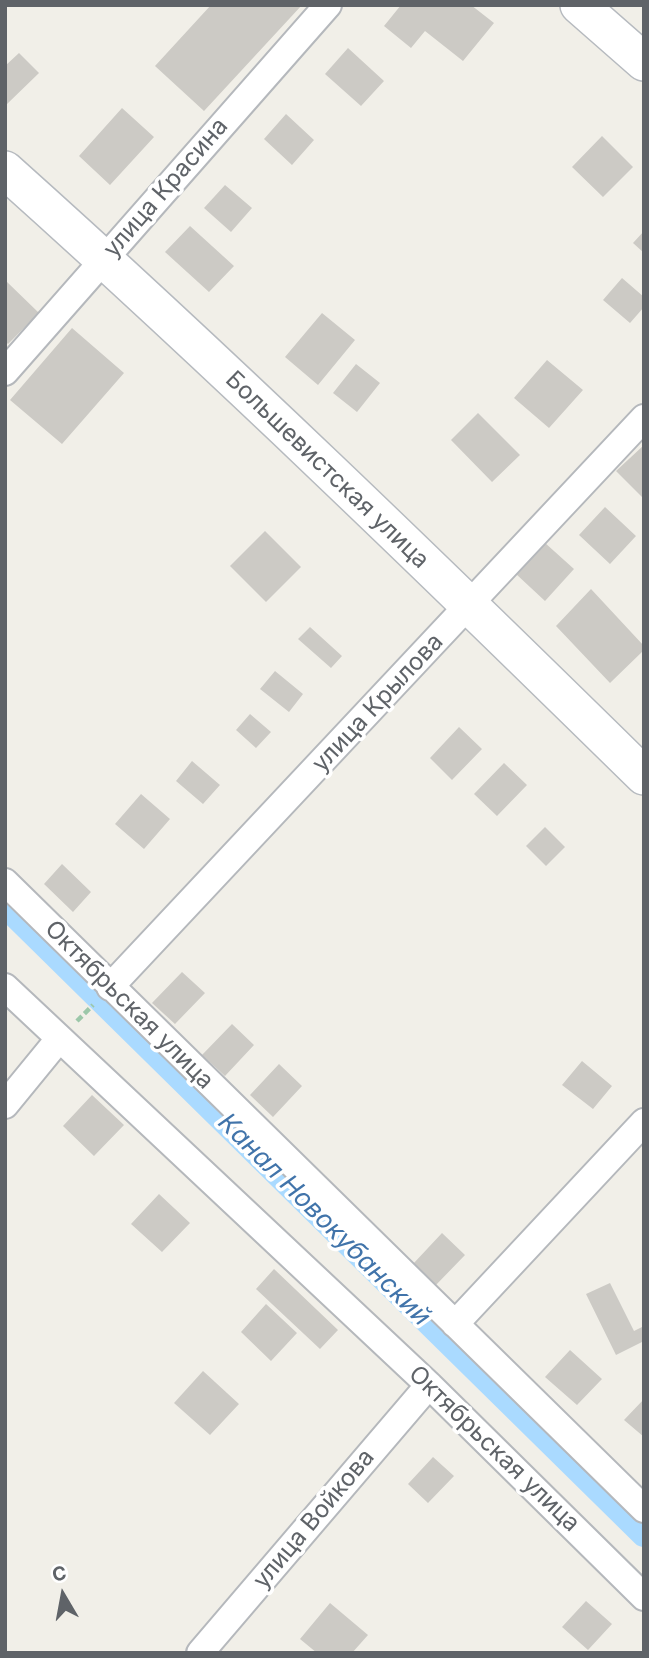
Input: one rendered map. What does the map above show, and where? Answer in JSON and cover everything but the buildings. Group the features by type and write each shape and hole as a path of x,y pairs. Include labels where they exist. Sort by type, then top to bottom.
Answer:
{"street":[{"name":"улица Красина","path":"5,372 328,5"},
{"path":"579,5 644,62"},
{"name":"Большевистская улица","path":"5,170 104,259 470,606 644,776"},
{"name":"улица Крылова","path":"110,987 644,418"},
{"name":"Октябрьская улица","path":"5,882 644,1509"},
{"name":"Октябрьская улица","path":"5,987 429,1385 644,1597"},
{"path":"5,1105 59,1039"},
{"path":"455,1324 644,1122"},
{"name":"улица Войкова","path":"200,1653 429,1385"}],"path":[{"path":"59,1039 110,987"}],"waterway":[{"name":"Канал Новокубанский","path":"5,905 644,1534"}]}
